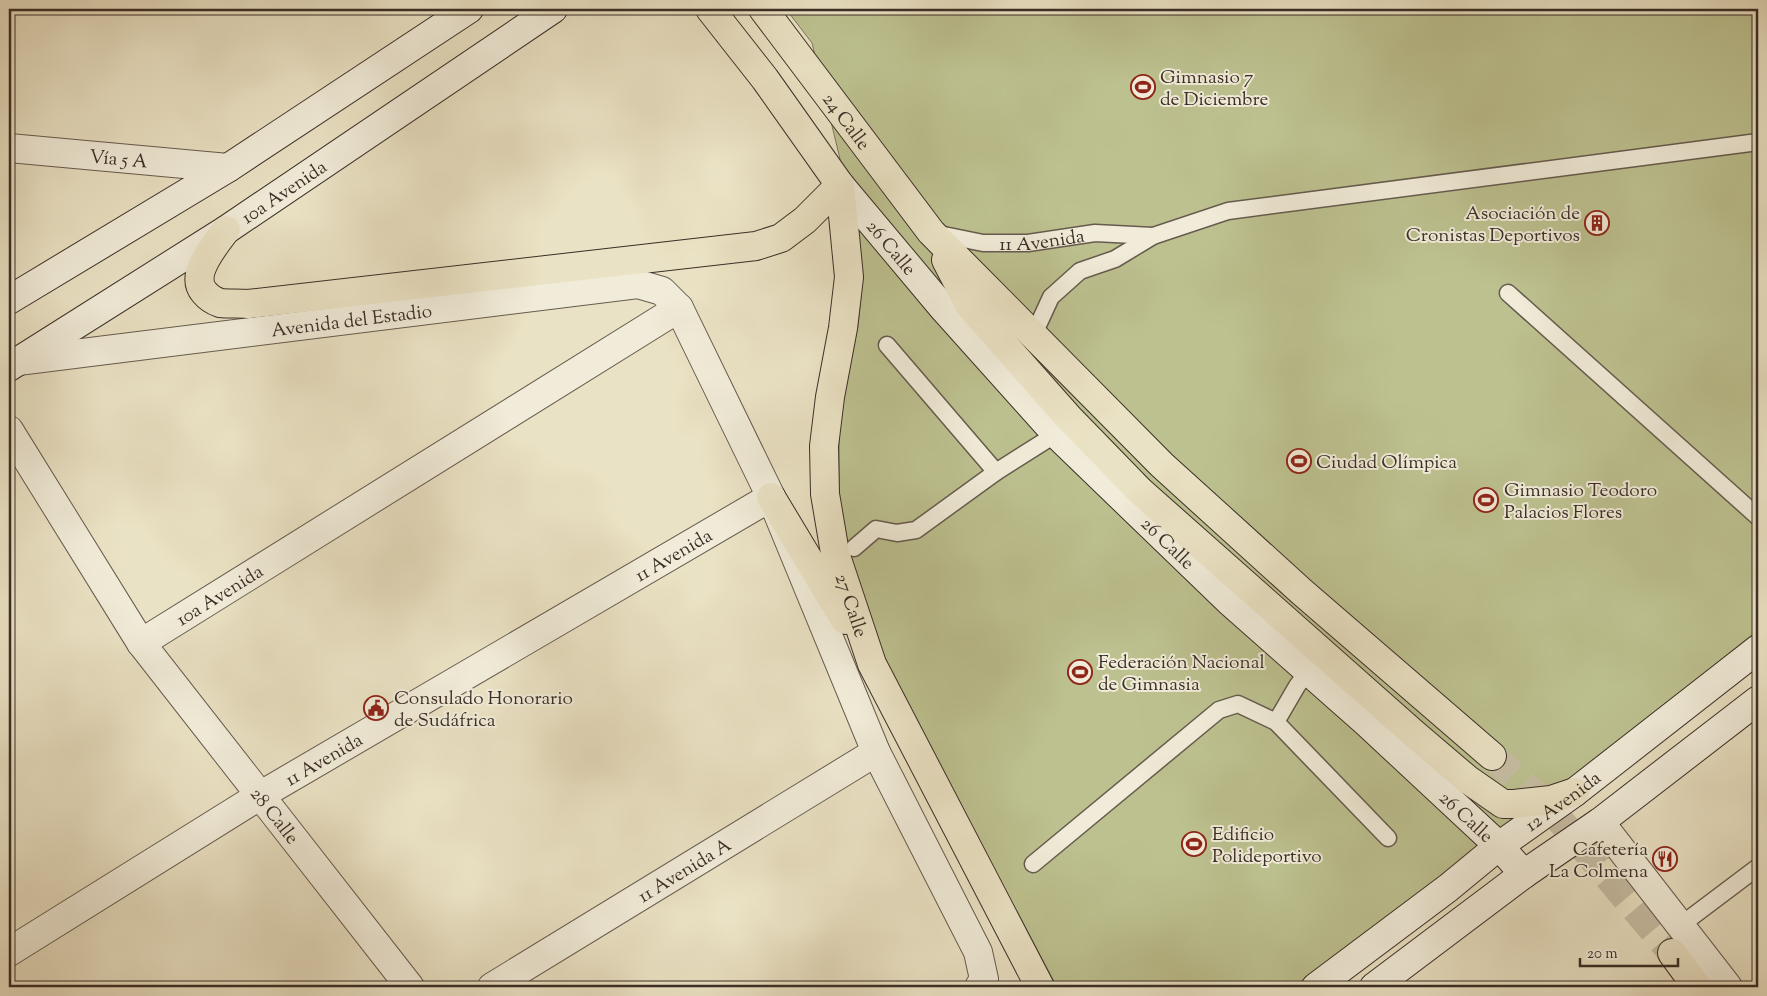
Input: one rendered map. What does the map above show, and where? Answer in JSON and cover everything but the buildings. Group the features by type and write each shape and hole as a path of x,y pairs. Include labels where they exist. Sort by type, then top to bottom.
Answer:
{"main road":[{"path":"226,230 199,273 199,281 202,290 209,298 220,303 248,304 756,246 781,238 805,220 840,185 765,79 710,9"},
{"name":"24 Calle","path":"763,9 931,232"},
{"name":"27 Calle","path":"840,185 849,277 843,328 830,397 824,446 825,494 835,553 872,664 1040,987"},
{"path":"931,232 970,306 1069,418 1140,491 1413,733 1467,779 1503,804 1551,800 1575,792"},
{"name":"26 Calle","path":"931,232 1162,465 1302,592 1492,756"},
{"path":"771,497 872,664"},
{"path":"1672,953 1697,987"}],"street":[{"path":"9,300 228,168 469,9"},
{"name":"10a Avenida","path":"13,364 226,230 553,9"},
{"name":"Vía 5 A","path":"9,148 228,168"},
{"name":"26 Calle","path":"840,185 944,309 1056,434 1229,601 1367,723 1499,846 1524,874"},
{"name":"Avenida del Estadio","path":"13,364 638,284 662,292 679,308"},
{"name":"10a Avenida","path":"142,643 679,308"},
{"name":"27 Calle","path":"679,308 771,497 876,752 978,952 981,983"},
{"name":"28 Calle","path":"9,430 142,643 410,987"},
{"name":"11 Avenida","path":"9,952 261,795 771,497"},
{"name":"12 Avenida","path":"1316,987 1448,888 1499,846 1575,792 1758,649"},
{"name":"12 Avenida","path":"1374,987 1524,874 1600,822 1758,700"},
{"name":"11 Avenida A","path":"492,987 876,752"},
{"path":"1600,822 1728,987"}],"lane":[{"path":"1033,336 1052,298 1080,270 1114,259 1153,236 1228,211 1758,142"},
{"name":"11 Avenida","path":"931,232 983,243 1028,243 1095,233 1153,236"},
{"path":"1508,293 1758,517"},
{"path":"887,345 996,472"},
{"path":"854,548 876,528 897,533 916,530 996,472 1056,434"},
{"path":"1276,722 1308,671"},
{"path":"1033,864 1219,710 1238,704 1276,722 1388,838"},
{"path":"1681,925 1758,867"}],"green space":[{"name":"Ciudad Olímpica","path":"786,9 1758,9 1758,630 1578,774 1293,987 1057,987 889,671 858,585 839,508 839,414 858,326 863,278 855,221 812,43"}],"tunnel":[{"path":"1492,756 1548,806 1672,953"}],"place":[{"name":"Gimnasio 7 de Diciembre","path":"1143,87"},
{"name":"Asociación de Cronistas Deportivos","path":"1597,223"},
{"name":"Ciudad Olímpica","path":"1299,461"},
{"name":"Gimnasio Teodoro Palacios Flores","path":"1486,500"},
{"name":"Federación Nacional de Gimnasia","path":"1080,672"},
{"name":"Consulado Honorario de Sudáfrica","path":"376,708"},
{"name":"Edificio Polideportivo","path":"1194,844"},
{"name":"Cafetería La Colmena","path":"1665,859"}]}
